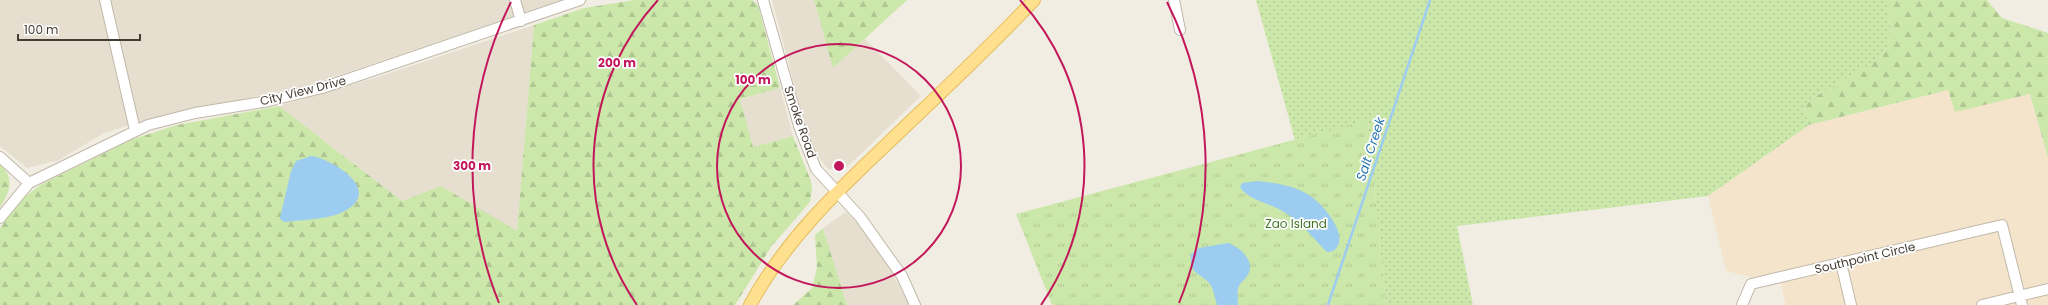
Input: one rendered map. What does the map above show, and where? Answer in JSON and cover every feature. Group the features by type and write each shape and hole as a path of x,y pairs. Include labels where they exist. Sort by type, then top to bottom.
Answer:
{"main road":[{"path":"750,305 763,281 794,239 836,192 1003,32 1034,0"}],"street":[{"path":"105,0 135,130"},
{"path":"515,0 521,21"},
{"name":"City View Drive","path":"29,183 135,130 188,115 269,101 322,88 580,0"},
{"name":"Smoke Road","path":"763,0 800,129 816,169 860,217 902,276 915,305"},
{"path":"1174,0 1180,30"},
{"path":"0,157 29,183 0,218"},
{"name":"Southpoint Circle","path":"1742,305 1751,284 2002,225 2020,300"},
{"path":"1841,264 1851,305"},
{"path":"1982,305 2020,300 2048,289"}],"shaded area":[{"path":"0,0 563,0 309,85 146,120 104,133 59,160 27,168 0,146"},
{"path":"772,0 814,0 833,67 865,39 921,96 847,167 841,170 828,169 814,151 806,130"},
{"path":"534,25 517,232 441,186 402,201 279,106 378,77"},
{"path":"780,88 793,136 753,147 740,99"},
{"path":"1949,90 1955,111 2030,94 2048,158 2048,305 1786,305 1778,273 1753,278 1726,271 1708,196 1809,125"},
{"path":"846,212 864,231 888,265 909,305 847,305 823,228"}],"green space":[{"path":"635,0 752,0 758,5 780,88 740,99 753,147 793,136 811,181 812,190 810,202 771,247 735,305 0,305 0,228 23,198 42,184 133,139 177,125 279,106 402,201 441,186 517,231 534,25 584,8"},
{"path":"814,0 907,0 833,68"},
{"path":"1256,0 1886,0 1891,29 1887,48 1873,63 1811,99 1804,109 1809,125 1708,196 1457,226 1473,305 1386,305 1368,121 1295,140"},
{"path":"1886,0 1987,0 2002,18 2048,33 2048,158 2030,94 1955,112 1948,90 1809,125 1804,109 1811,99 1873,63 1887,48 1891,29"},
{"name":"Zao Island","path":"1368,120 1386,305 1052,305 1016,214"},
{"path":"0,165 8,175 9,185 6,196 0,207"},
{"path":"823,228 847,305 793,305 812,288 817,268 815,235"}],"water":[{"path":"311,156 329,162 348,174 355,182 359,190 358,199 351,207 328,217 286,222 282,221 280,218 291,171 296,161"},
{"path":"1257,181 1294,188 1307,194 1318,202 1328,213 1337,227 1339,241 1336,248 1333,251 1327,252 1296,220 1281,210 1250,197 1240,187 1242,183"},
{"path":"1228,243 1233,245 1246,256 1249,260 1250,271 1240,284 1238,305 1217,305 1210,284 1193,270 1191,254 1199,248"}],"waterway":[{"name":"Salt Creek","path":"1328,305 1430,0"}]}
